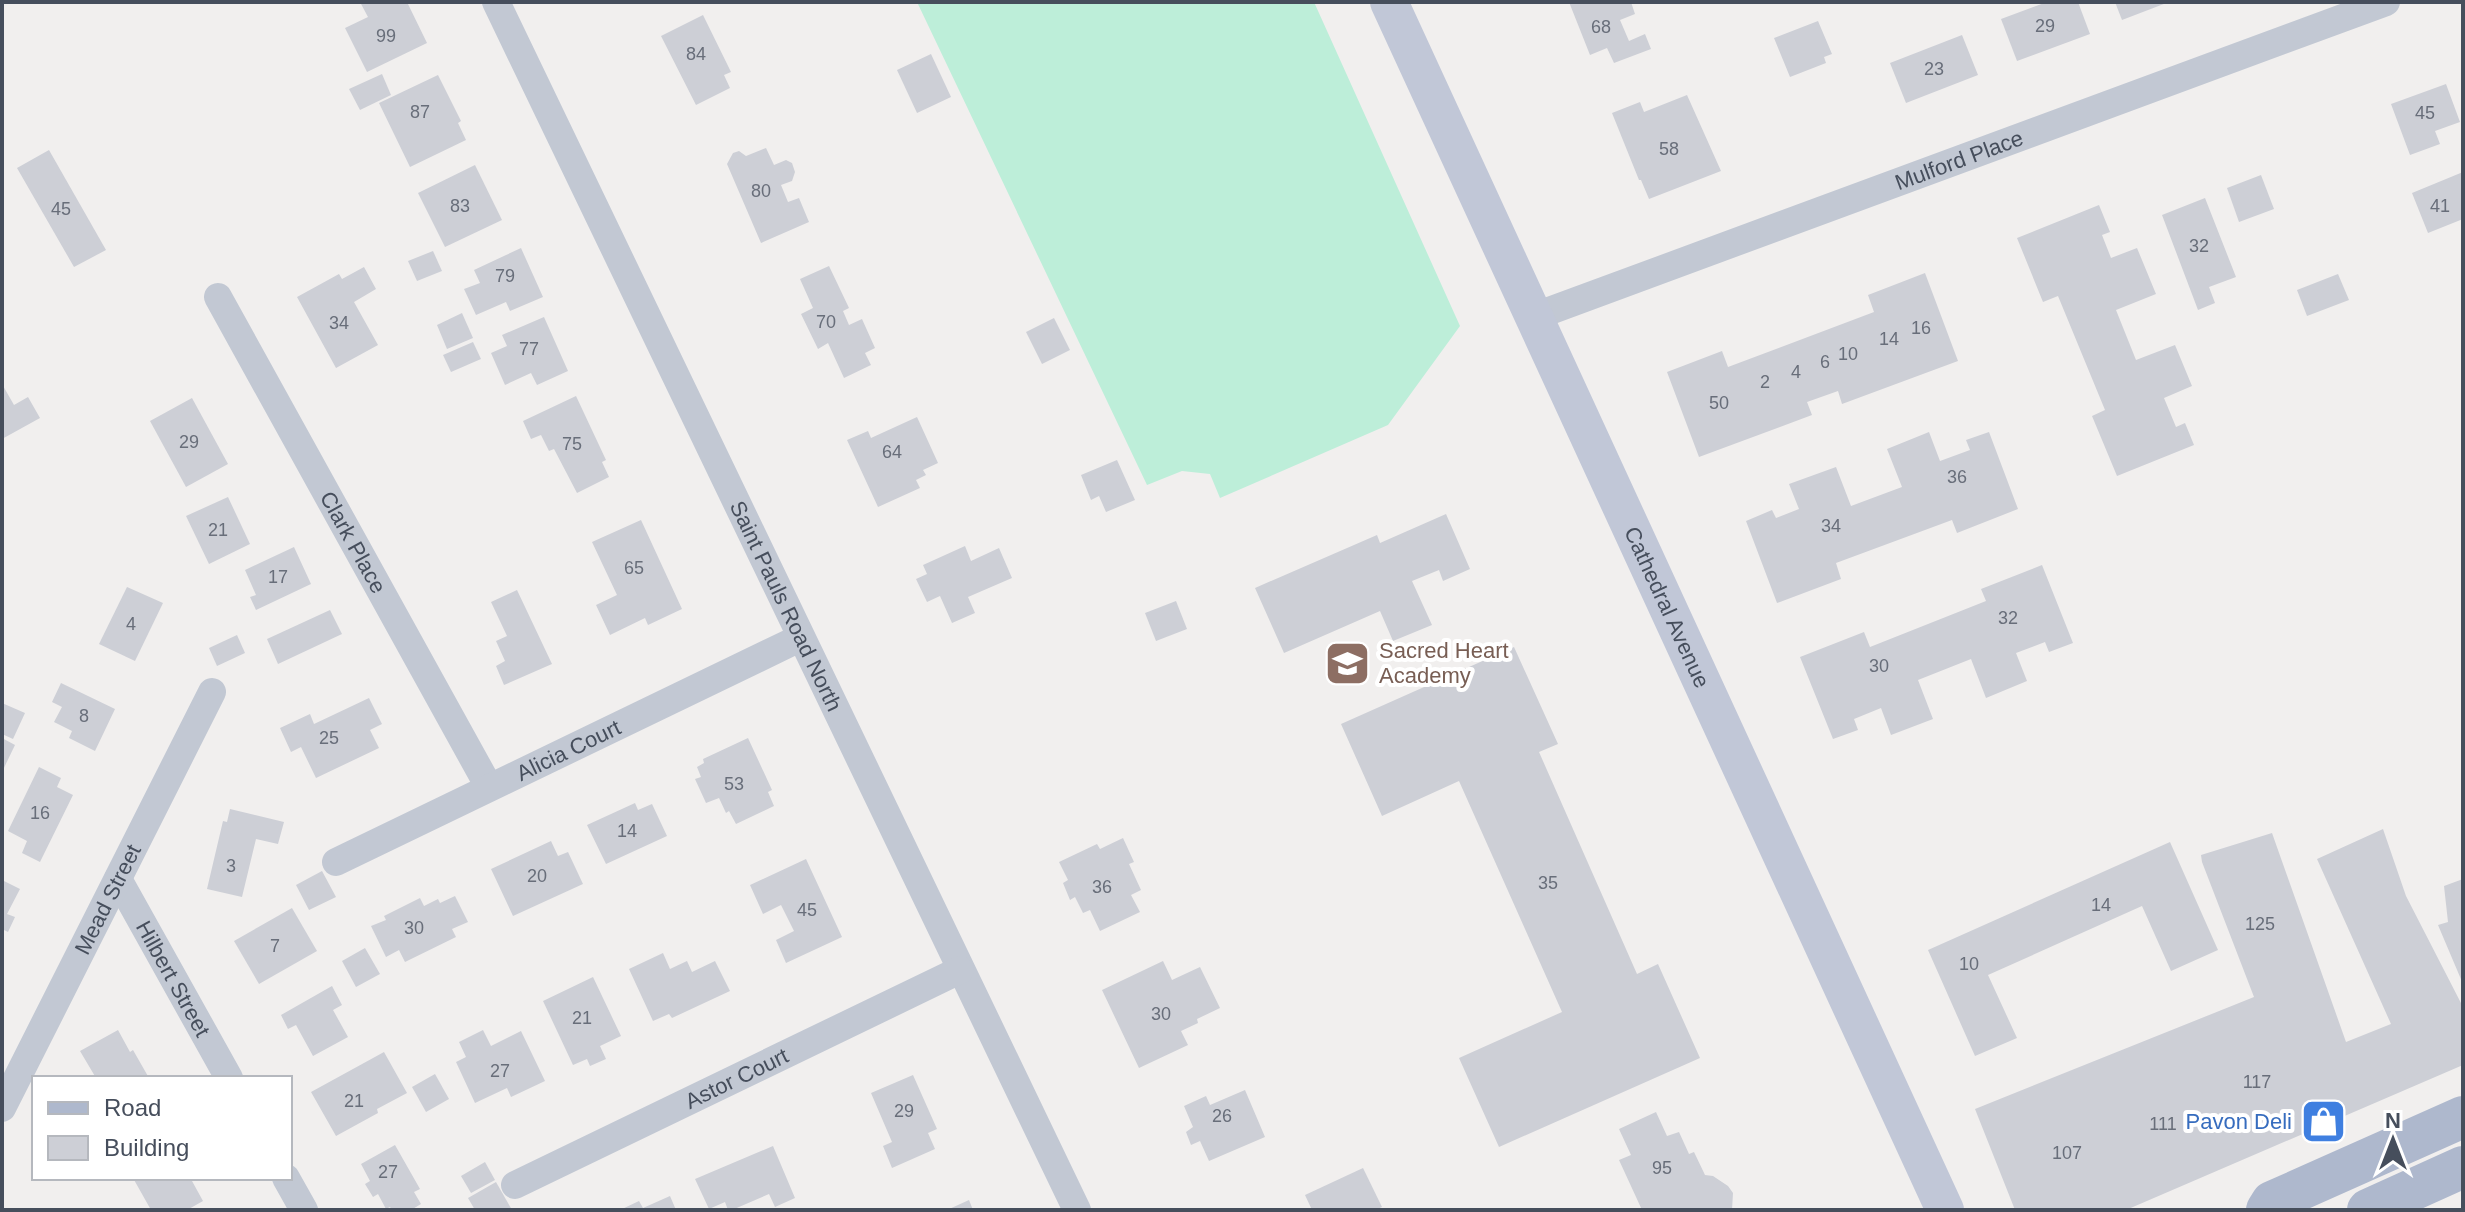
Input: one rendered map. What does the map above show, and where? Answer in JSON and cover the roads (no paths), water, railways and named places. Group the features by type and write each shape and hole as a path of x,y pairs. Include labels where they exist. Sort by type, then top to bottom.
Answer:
{"main road":[{"path":"2267,1210 2272,1202 2463,1117"},
{"path":"2370,1210 2463,1167"}],"street":[{"name":"Saint Pauls Road North","path":"496,2 1077,1210"},
{"name":"Cathedral Avenue","path":"1389,2 1945,1210"},
{"name":"Mulford Place","path":"1533,317 2386,2"},
{"name":"Clark Place","path":"218,297 489,787"},
{"name":"Alicia Court","path":"336,862 800,638"},
{"name":"Mead Street","path":"2,1108 212,692"},
{"name":"Hilbert Street","path":"118,879 228,1076"},
{"name":"Astor Court","path":"515,1185 960,970"},
{"path":"287,1180 304,1210"}],"place":[{"name":"Sacred Heart Academy","path":"1348,663"},
{"name":"Pavon Deli","path":"2323,1121"}]}
